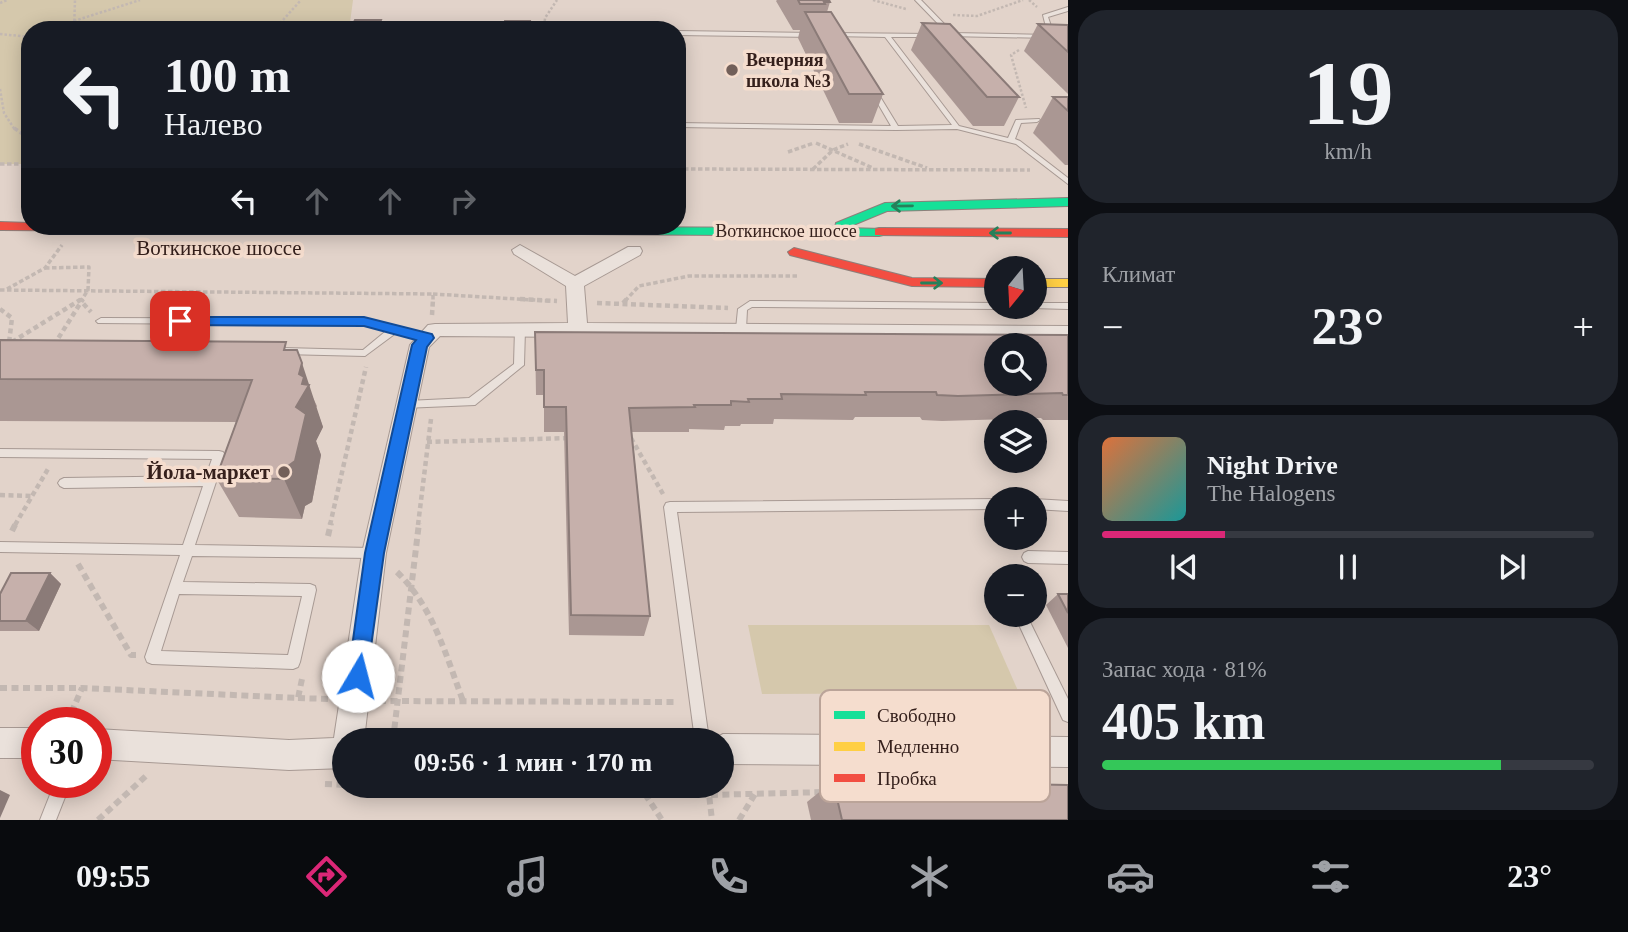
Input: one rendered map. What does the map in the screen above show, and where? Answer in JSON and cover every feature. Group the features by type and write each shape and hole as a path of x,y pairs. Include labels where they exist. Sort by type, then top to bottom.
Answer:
{"main road":[{"path":"826,232 885,207 1068,202"},
{"path":"1068,211 1062,213 1068,233"},
{"name":"Воткинское шоссе","path":"0,226 21,226"},
{"name":"Воткинское шоссе","path":"686,230 1068,233"},
{"path":"513,250 546,250"},
{"path":"596,251 641,251"},
{"name":"Воткинское шоссе","path":"862,252 787,252 912,282 984,283"},
{"path":"1047,283 1068,283"}],"street":[{"path":"513,250 575,284"},
{"path":"575,284 641,251"},
{"path":"575,284 578,328"},
{"path":"351,728 374,553 420,345 431,334 578,328 1068,333"},
{"path":"0,743 21,743"},
{"path":"112,745 289,755 332,753"},
{"path":"734,749 820,750"},
{"path":"1050,752 1068,752"}],"lane":[{"path":"918,0 951,35"},
{"path":"1068,9 1045,16 1052,37 1068,51"},
{"path":"834,25 848,47"},
{"path":"686,33 1068,37"},
{"path":"887,36 957,127"},
{"path":"868,82 896,128"},
{"path":"1011,140 1018,121 1037,120"},
{"path":"686,125 957,127 1018,142 1068,182"},
{"path":"741,329 743,309 750,304 984,306"},
{"path":"1047,306 1068,306"},
{"path":"101,321 364,322 395,330 431,334"},
{"path":"407,405 471,402 519,365 520,329"},
{"path":"270,351 365,353 395,330"},
{"path":"0,453 219,455 152,657 293,662 310,590 176,588"},
{"path":"64,483 210,481"},
{"path":"700,728 670,507 984,504"},
{"path":"1047,505 1068,506"},
{"path":"2,547 374,553"},
{"path":"1028,557 1068,558"},
{"path":"1026,627 1068,716"},
{"path":"48,820 57,798"}],"path":[{"path":"0,3 7,0"},
{"path":"74,0 74,21 140,0"},
{"path":"282,21 301,0"},
{"path":"545,21 557,0"},
{"path":"931,15 977,16 1023,0"},
{"path":"0,34 21,36"},
{"path":"1037,120 1027,111 1011,55 1031,43 1052,37"},
{"path":"0,89 8,125 21,133"},
{"path":"790,127 814,142 877,170"},
{"path":"813,169 833,150 885,128"},
{"path":"853,141 931,170"},
{"path":"788,152 814,142"},
{"path":"0,164 21,164"},
{"path":"686,169 1053,170"},
{"path":"6,290 45,268 69,235"},
{"path":"45,268 89,267 88,290 53,347"},
{"path":"622,304 639,286 689,276 807,276"},
{"path":"0,290 433,293 431,334"},
{"path":"4,350 9,344 80,300"},
{"path":"0,309 12,318 9,344"},
{"path":"324,553 367,362"},
{"path":"394,728 433,404"},
{"path":"630,437 670,507"},
{"path":"428,442 574,438"},
{"path":"2,547 57,454"},
{"path":"0,495 32,496"},
{"path":"68,548 131,655 152,657"},
{"path":"374,553 411,583 435,627 463,701"},
{"path":"298,698 303,672"},
{"path":"0,688 82,688 397,702 696,702"},
{"path":"74,707 82,688"},
{"path":"98,820 148,774"},
{"path":"734,793 820,792"},
{"path":"739,820 755,793"},
{"path":"647,798 662,820"},
{"path":"709,798 712,820"}],"shaded area":[{"path":"0,0 353,0 350,21 21,21 21,164 0,164"},
{"path":"748,625 984,625 990,627 1018,690 820,690 820,694 762,694"}],"building":[{"path":"798,0 829,0 830,2 800,4"},
{"path":"805,12 831,12 883,94 849,94"},
{"path":"922,23 950,24 1019,97 987,97"},
{"path":"1038,24 1068,25 1068,52"},
{"path":"1053,97 1068,97 1068,111"},
{"path":"535,332 984,335 984,395 937,395 936,392 781,394 782,399 731,401 731,405 629,408 650,616 571,615 566,407 544,407 544,370 536,370"},
{"path":"1047,335 1068,335 1068,395 1047,393"},
{"path":"0,340 286,342 284,350 297,350 302,363 299,374 304,377 302,384 309,385 296,407 306,414 295,461 288,466 284,479 216,478 252,380 0,379"},
{"path":"11,573 50,573 26,621 0,621 0,594"},
{"path":"1058,594 1068,594 1068,613"},
{"path":"1050,785 1068,785 1068,820 842,820 838,802 1050,802"}],"traffic: fast":[{"path":"840,226 885,207 1068,202"},
{"path":"686,231 879,232"}],"traffic: slow":[{"path":"1047,283 1068,283"}],"traffic: jam":[{"path":"0,226 21,226"},
{"path":"879,232 1068,233"},
{"path":"794,252 912,282 984,283"}],"place":[{"name":"Вечерняя школа №3","path":"732,70"},
{"name":"Йола-маркет","path":"284,472"}],"route":[{"path":"180,321 364,322 427,338 420,345 374,553 358,676"}]}
